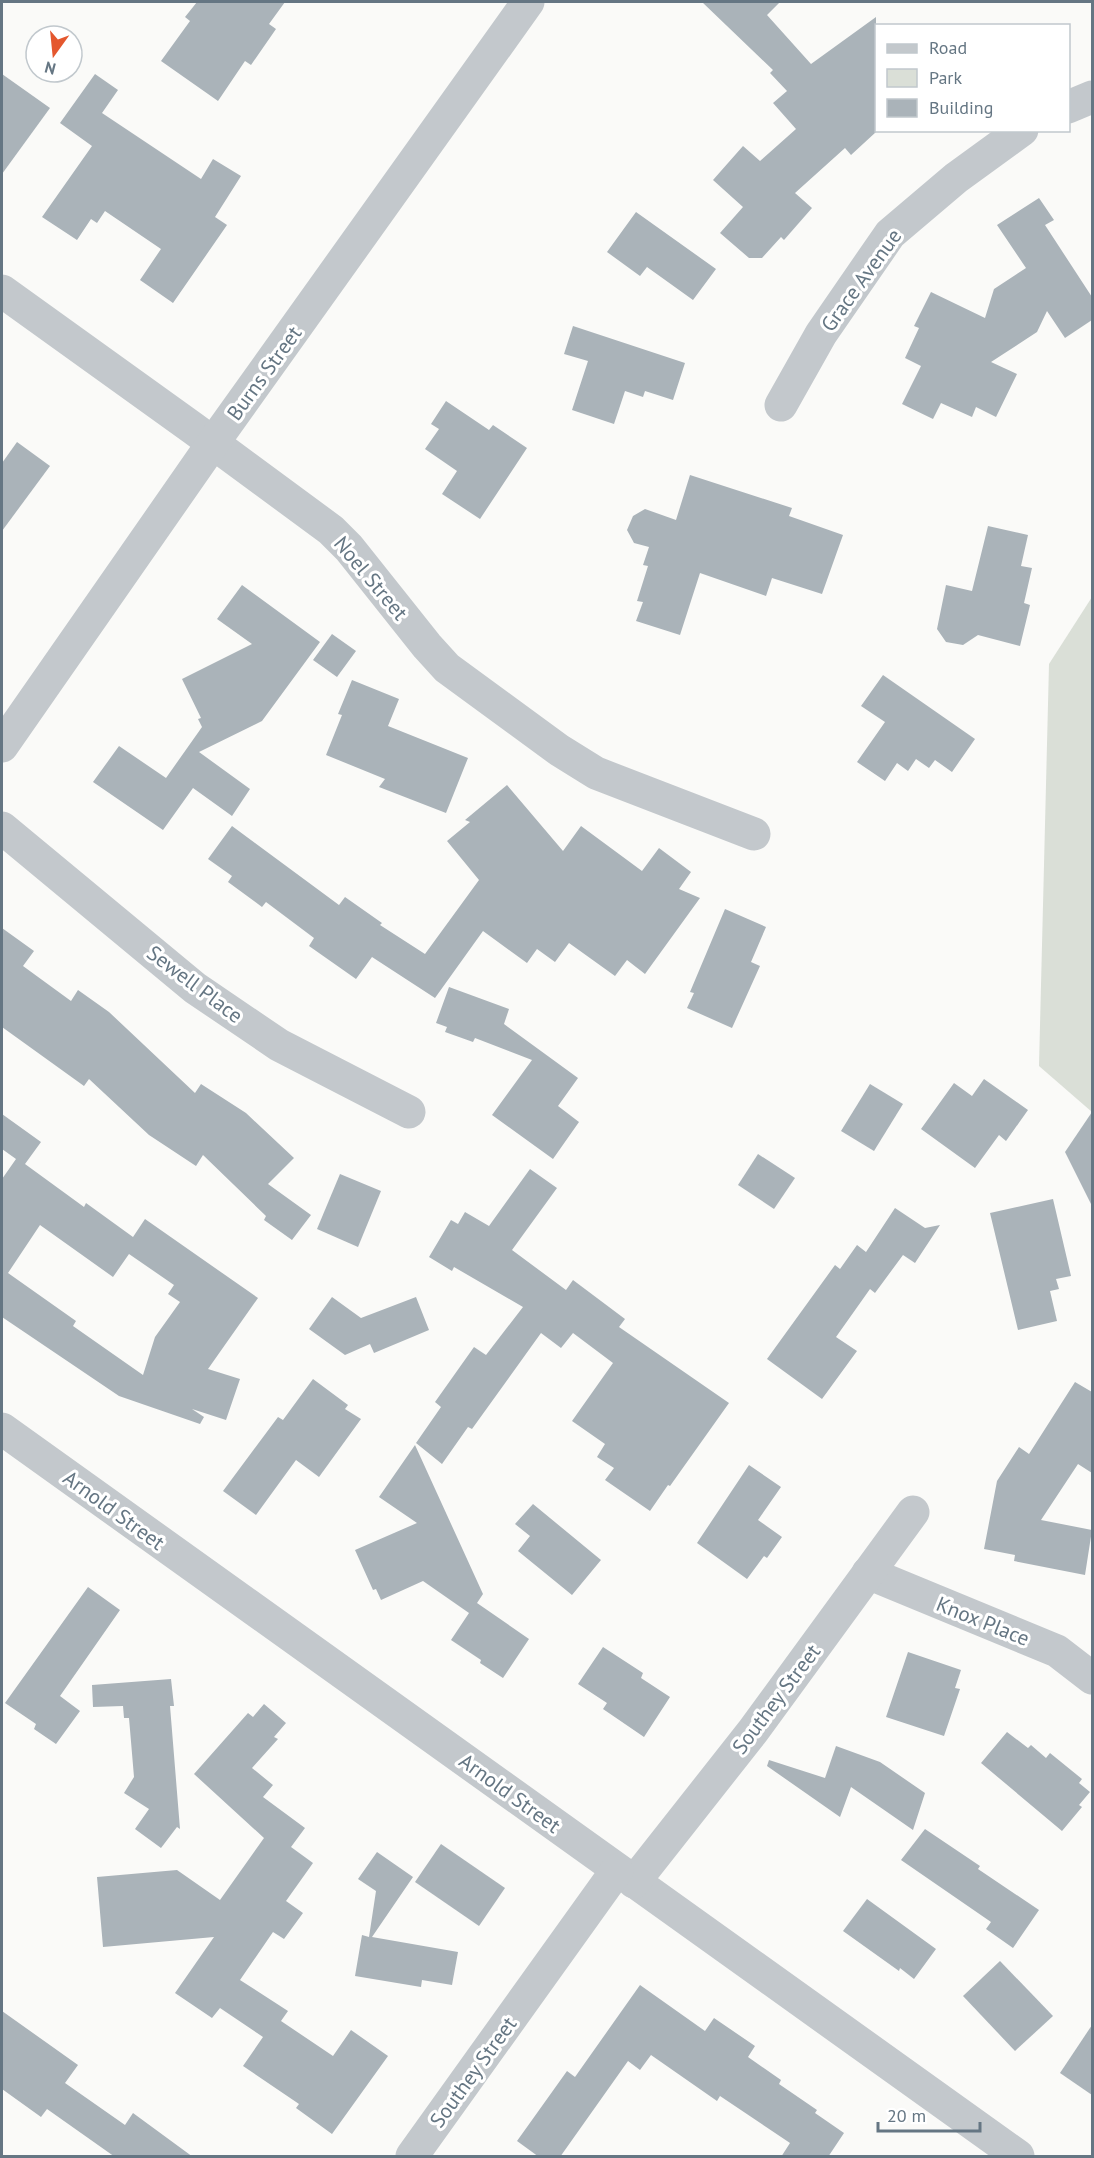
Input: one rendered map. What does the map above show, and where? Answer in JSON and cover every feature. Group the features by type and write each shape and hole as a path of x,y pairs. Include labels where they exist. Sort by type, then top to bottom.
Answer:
{"street":[{"name":"Burns Street","path":"2,746 213,443 528,2"},
{"path":"1070,106 1092,97"},
{"name":"Grace Avenue","path":"781,405 821,334 890,234 956,178 1019,132"},
{"name":"Noel Street","path":"2,291 331,530 447,668 559,750 596,773 754,834"},
{"name":"Sewell Place","path":"2,828 195,988 279,1045 409,1112"},
{"name":"Arnold Street","path":"2,1429 1018,2157"},
{"name":"Southey Street","path":"412,2157 626,1876 753,1731 913,1512"},
{"name":"Knox Place","path":"868,1574 1057,1651 1092,1678"}],"green space":[{"path":"1092,597 1092,1112 1039,1066 1049,664"}],"building":[{"path":"197,2 285,2 269,24 276,29 251,65 245,61 218,101 161,61 190,21 185,17"},
{"path":"702,2 780,2 767,15 811,64 876,17 876,132 851,155 845,148 795,193 812,208 784,240 781,237 762,258 749,258 720,233 743,207 713,180 743,146 760,161 796,129 773,103 787,91 770,73 773,70"},
{"path":"2,74 50,108 2,174"},
{"path":"95,74 118,90 102,113 201,179 213,159 241,176 215,217 227,225 173,303 140,280 161,249 105,211 97,223 91,219 77,240 42,217 92,146 60,123"},
{"path":"1039,198 1054,220 1045,225 1092,297 1092,320 1065,338 1047,311 1037,332 991,362 1017,374 996,417 976,407 972,417 941,403 933,419 902,404 921,366 905,358 919,328 914,326 931,292 985,318 994,289 1026,268 997,225"},
{"path":"636,212 716,269 693,300 647,267 640,276 607,252"},
{"path":"573,326 685,363 673,400 645,391 643,397 625,391 614,424 572,410 588,361 564,354"},
{"path":"446,401 489,430 493,425 527,448 480,519 442,494 457,471 425,449 439,429 431,424"},
{"path":"17,442 50,466 2,531 2,463"},
{"path":"690,475 792,508 789,516 843,535 822,594 772,578 766,596 700,573 680,635 636,621 643,602 637,601 648,566 643,565 649,547 634,543 627,530 633,516 645,509 676,520"},
{"path":"988,526 1028,535 1021,566 1032,568 1024,603 1030,605 1020,646 978,635 963,645 946,642 937,629 946,585 972,591"},
{"path":"242,585 320,642 262,721 199,752 250,789 232,816 193,788 163,830 93,782 119,746 166,778 202,727 198,719 201,718 182,679 252,644 217,619"},
{"path":"332,634 356,651 337,677 313,660"},
{"path":"883,675 975,739 952,772 935,760 929,768 916,759 908,771 897,763 885,781 857,762 885,722 861,706"},
{"path":"352,680 399,699 388,726 468,758 446,813 379,787 385,779 326,755 342,715 338,714"},
{"path":"507,785 563,851 581,826 642,871 659,848 691,872 679,889 700,898 645,974 627,960 615,976 569,943 555,962 537,949 527,963 483,931 435,998 372,957 356,979 309,946 314,938 266,902 262,907 228,882 232,876 208,859 232,826 339,905 345,897 382,923 380,925 425,954 479,880 447,841 470,822 465,820"},
{"path":"725,909 766,927 751,962 760,966 732,1028 687,1008 694,993 690,992"},
{"path":"2,928 34,951 23,966 71,1001 78,990 109,1012 195,1093 201,1084 246,1113 294,1158 268,1184 311,1215 292,1240 264,1220 266,1216 203,1155 196,1166 149,1135 89,1079 84,1086 2,1027"},
{"path":"449,987 509,1009 504,1024 578,1078 558,1106 579,1122 553,1159 492,1115 532,1060 475,1038 473,1042 445,1032 447,1027 436,1023"},
{"path":"984,1079 1028,1110 1006,1141 999,1135 975,1168 921,1129 954,1083 972,1096"},
{"path":"870,1084 903,1104 874,1151 841,1131"},
{"path":"1092,1112 1092,1206 1065,1152"},
{"path":"2,1114 41,1142 25,1164 84,1207 86,1203 133,1237 145,1219 258,1298 208,1369 240,1379 226,1420 192,1409 204,1417 200,1424 119,1396 2,1317 2,1179 16,1159 2,1149","holes":["40,1225 113,1277 129,1254 174,1285 168,1294 180,1302 155,1337 143,1375 73,1326 76,1321 8,1273"]},
{"path":"758,1154 795,1178 774,1209 738,1185"},
{"path":"530,1169 557,1188 512,1250 566,1290 573,1280 625,1319 619,1327 729,1403 650,1511 605,1480 614,1468 597,1457 605,1444 572,1421 613,1363 573,1333 561,1348 541,1333 472,1429 468,1427 442,1464 416,1443 441,1407 435,1402 474,1347 486,1355 523,1307 454,1267 452,1271 429,1257 451,1220 458,1224 465,1212 489,1226"},
{"path":"340,1174 381,1191 358,1247 317,1229"},
{"path":"1053,1199 1071,1276 1056,1279 1059,1289 1050,1291 1057,1321 1018,1330 990,1213"},
{"path":"895,1208 925,1228 940,1225 915,1263 903,1255 875,1293 870,1289 836,1337 857,1351 822,1399 767,1359 835,1265 840,1269 857,1245 866,1252"},
{"path":"332,1297 361,1318 416,1297 429,1330 374,1353 370,1344 345,1355 309,1329"},
{"path":"313,1379 348,1405 345,1409 361,1419 319,1477 296,1460 256,1515 223,1491 278,1417 283,1420"},
{"path":"1075,1382 1092,1392 1092,1473 1078,1464 1041,1520 1092,1530 1085,1575 1014,1561 1015,1555 984,1549 997,1481 1019,1447 1029,1454"},
{"path":"415,1445 483,1594 477,1603 529,1639 503,1678 451,1640 469,1613 423,1581 381,1600 376,1589 373,1590 355,1550 417,1523 379,1497"},
{"path":"749,1465 781,1487 758,1520 782,1537 767,1558 764,1556 747,1579 697,1543"},
{"path":"533,1504 601,1560 572,1595 518,1551 530,1536 515,1524"},
{"path":"88,1587 120,1610 60,1696 80,1711 56,1744 34,1729 36,1724 5,1703"},
{"path":"603,1647 643,1673 641,1678 670,1697 644,1737 603,1709 607,1703 578,1684"},
{"path":"908,1652 961,1670 955,1688 960,1689 944,1736 886,1717"},
{"path":"171,1679 174,1706 170,1706 180,1829 177,1827 161,1848 135,1829 149,1809 124,1793 134,1777 129,1718 124,1718 123,1706 93,1707 92,1685"},
{"path":"264,1704 286,1723 274,1737 278,1739 252,1768 273,1785 263,1797 305,1828 291,1847 313,1863 286,1901 303,1913 284,1939 273,1932 240,1980 288,2011 281,2021 333,2056 351,2030 388,2056 332,2134 296,2108 299,2104 243,2066 263,2037 220,2008 212,2018 175,1993 214,1937 103,1947 97,1877 177,1870 220,1900 264,1838 194,1774 248,1713 253,1717"},
{"path":"1007,1732 1028,1748 1031,1745 1046,1758 1050,1753 1082,1779 1079,1783 1090,1792 1079,1805 1082,1807 1062,1831 981,1763"},
{"path":"836,1746 880,1762 925,1793 913,1830 851,1787 840,1817 767,1766 769,1760 825,1778"},
{"path":"925,1829 980,1866 978,1869 1039,1910 1013,1948 986,1929 991,1922 901,1860"},
{"path":"441,1844 505,1888 479,1926 415,1882"},
{"path":"377,1852 413,1877 372,1937 458,1952 452,1985 422,1980 421,1987 355,1976 362,1935 369,1937 376,1891 358,1879"},
{"path":"867,1899 936,1949 914,1979 843,1931"},
{"path":"1000,1961 1053,2016 1015,2051 963,1996"},
{"path":"640,1985 705,2031 714,2018 755,2046 748,2057 781,2080 779,2084 817,2110 815,2113 844,2133 828,2157 781,2157 790,2143 720,2096 717,2101 651,2055 640,2070 628,2061 560,2157 539,2157 517,2141 567,2071 575,2077"},
{"path":"2,2011 78,2065 65,2083 125,2125 133,2113 193,2157 115,2157 47,2109 41,2117 2,2089"},
{"path":"1092,2025 1092,2095 1060,2073"}]}
